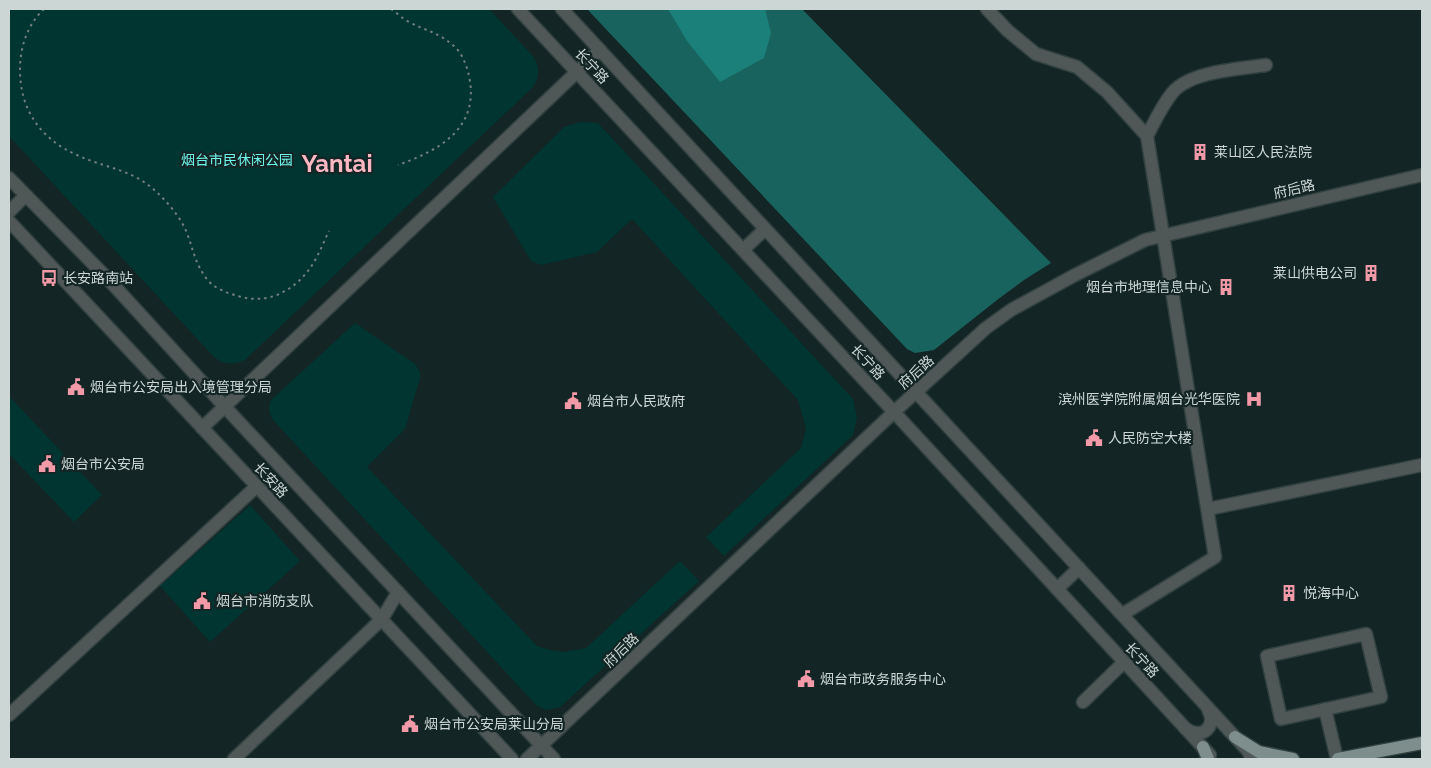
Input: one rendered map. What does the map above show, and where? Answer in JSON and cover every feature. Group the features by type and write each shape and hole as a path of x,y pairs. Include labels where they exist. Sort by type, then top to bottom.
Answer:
{"main road":[{"path":"1235,737 1259,752 1293,759"},
{"path":"1338,759 1422,742"}],"street":[{"name":"长宁路","path":"518,9 894,412 1183,726 1205,753 1214,759"},
{"name":"长宁路","path":"562,9 915,392 1123,614 1248,751 1252,759"},
{"path":"987,9 1008,31 1036,54 1077,67 1107,92 1148,136 1215,558 1123,614"},
{"path":"202,428 600,50"},
{"path":"1148,136 1163,105 1174,90 1206,75 1266,65"},
{"name":"府后路","path":"527,759 915,392 986,328 1011,310 1145,240 1422,175"},
{"path":"9,178 108,279 554,759"},
{"path":"9,212 26,196"},
{"name":"长安路","path":"9,221 512,759"},
{"path":"743,250 765,229"},
{"path":"1208,509 1422,466"},
{"path":"9,715 257,486"},
{"path":"1057,589 1079,568"},
{"path":"234,759 382,620 398,592"},
{"path":"1366,634 1381,697 1325,709 1281,719 1267,656 1366,634"},
{"path":"1083,702 1124,662"},
{"path":"1183,726 1189,731 1197,733 1204,732 1210,726 1212,718 1210,710 1204,704"},
{"path":"1325,709 1338,759"}],"path":[{"path":"44,9 26,34 20,58 20,88 30,115 42,133 59,146 77,156 130,173 152,188 173,210 186,232 194,258 207,280 224,292 248,299 261,300 281,294 303,278 314,262 329,231"},
{"path":"391,9 409,22 435,32 455,47 466,65 472,89 472,102 464,121 446,142 429,152 398,165"}],"green space":[{"name":"烟台市民休闲公园","path":"9,9 489,9 533,56 537,64 538,75 533,87 245,360 229,363 221,362 214,357 9,136"},
{"path":"581,122 598,123 853,399 857,418 853,435 724,556 706,537 801,448 806,429 798,400 632,219 597,252 541,265 531,261 493,197 564,127"},
{"path":"355,323 415,364 420,372 420,378 405,429 367,467 537,646 564,652 586,648 680,561 699,581 560,707 546,710 536,705 273,420 269,410 272,399"},
{"path":"9,396 102,495 74,522 9,454"},
{"path":"250,505 300,561 210,642 160,586"}],"shaded area":[{"path":"587,9 802,9 1051,263 997,300 934,350 915,353 907,349"},
{"path":"668,9 765,9 771,33 764,58 720,82 687,41"}],"place":[{"name":"莱山区人民法院","path":"1200,152"},
{"name":"莱山供电公司","path":"1371,273"},
{"name":"长安路南站","path":"49,278"},
{"name":"烟台市地理信息中心","path":"1226,287"},
{"name":"烟台市公安局出入境管理分局","path":"76,387"},
{"name":"滨州医学院附属烟台光华医院","path":"1254,399"},
{"name":"烟台市人民政府","path":"573,401"},
{"name":"人民防空大楼","path":"1094,438"},
{"name":"烟台市公安局","path":"47,464"},
{"name":"悦海中心","path":"1289,593"},
{"name":"烟台市消防支队","path":"202,601"},
{"name":"烟台市政务服务中心","path":"806,679"},
{"name":"烟台市公安局莱山分局","path":"410,724"}],"district":[{"name":"Yantai","path":"337,164"}]}
